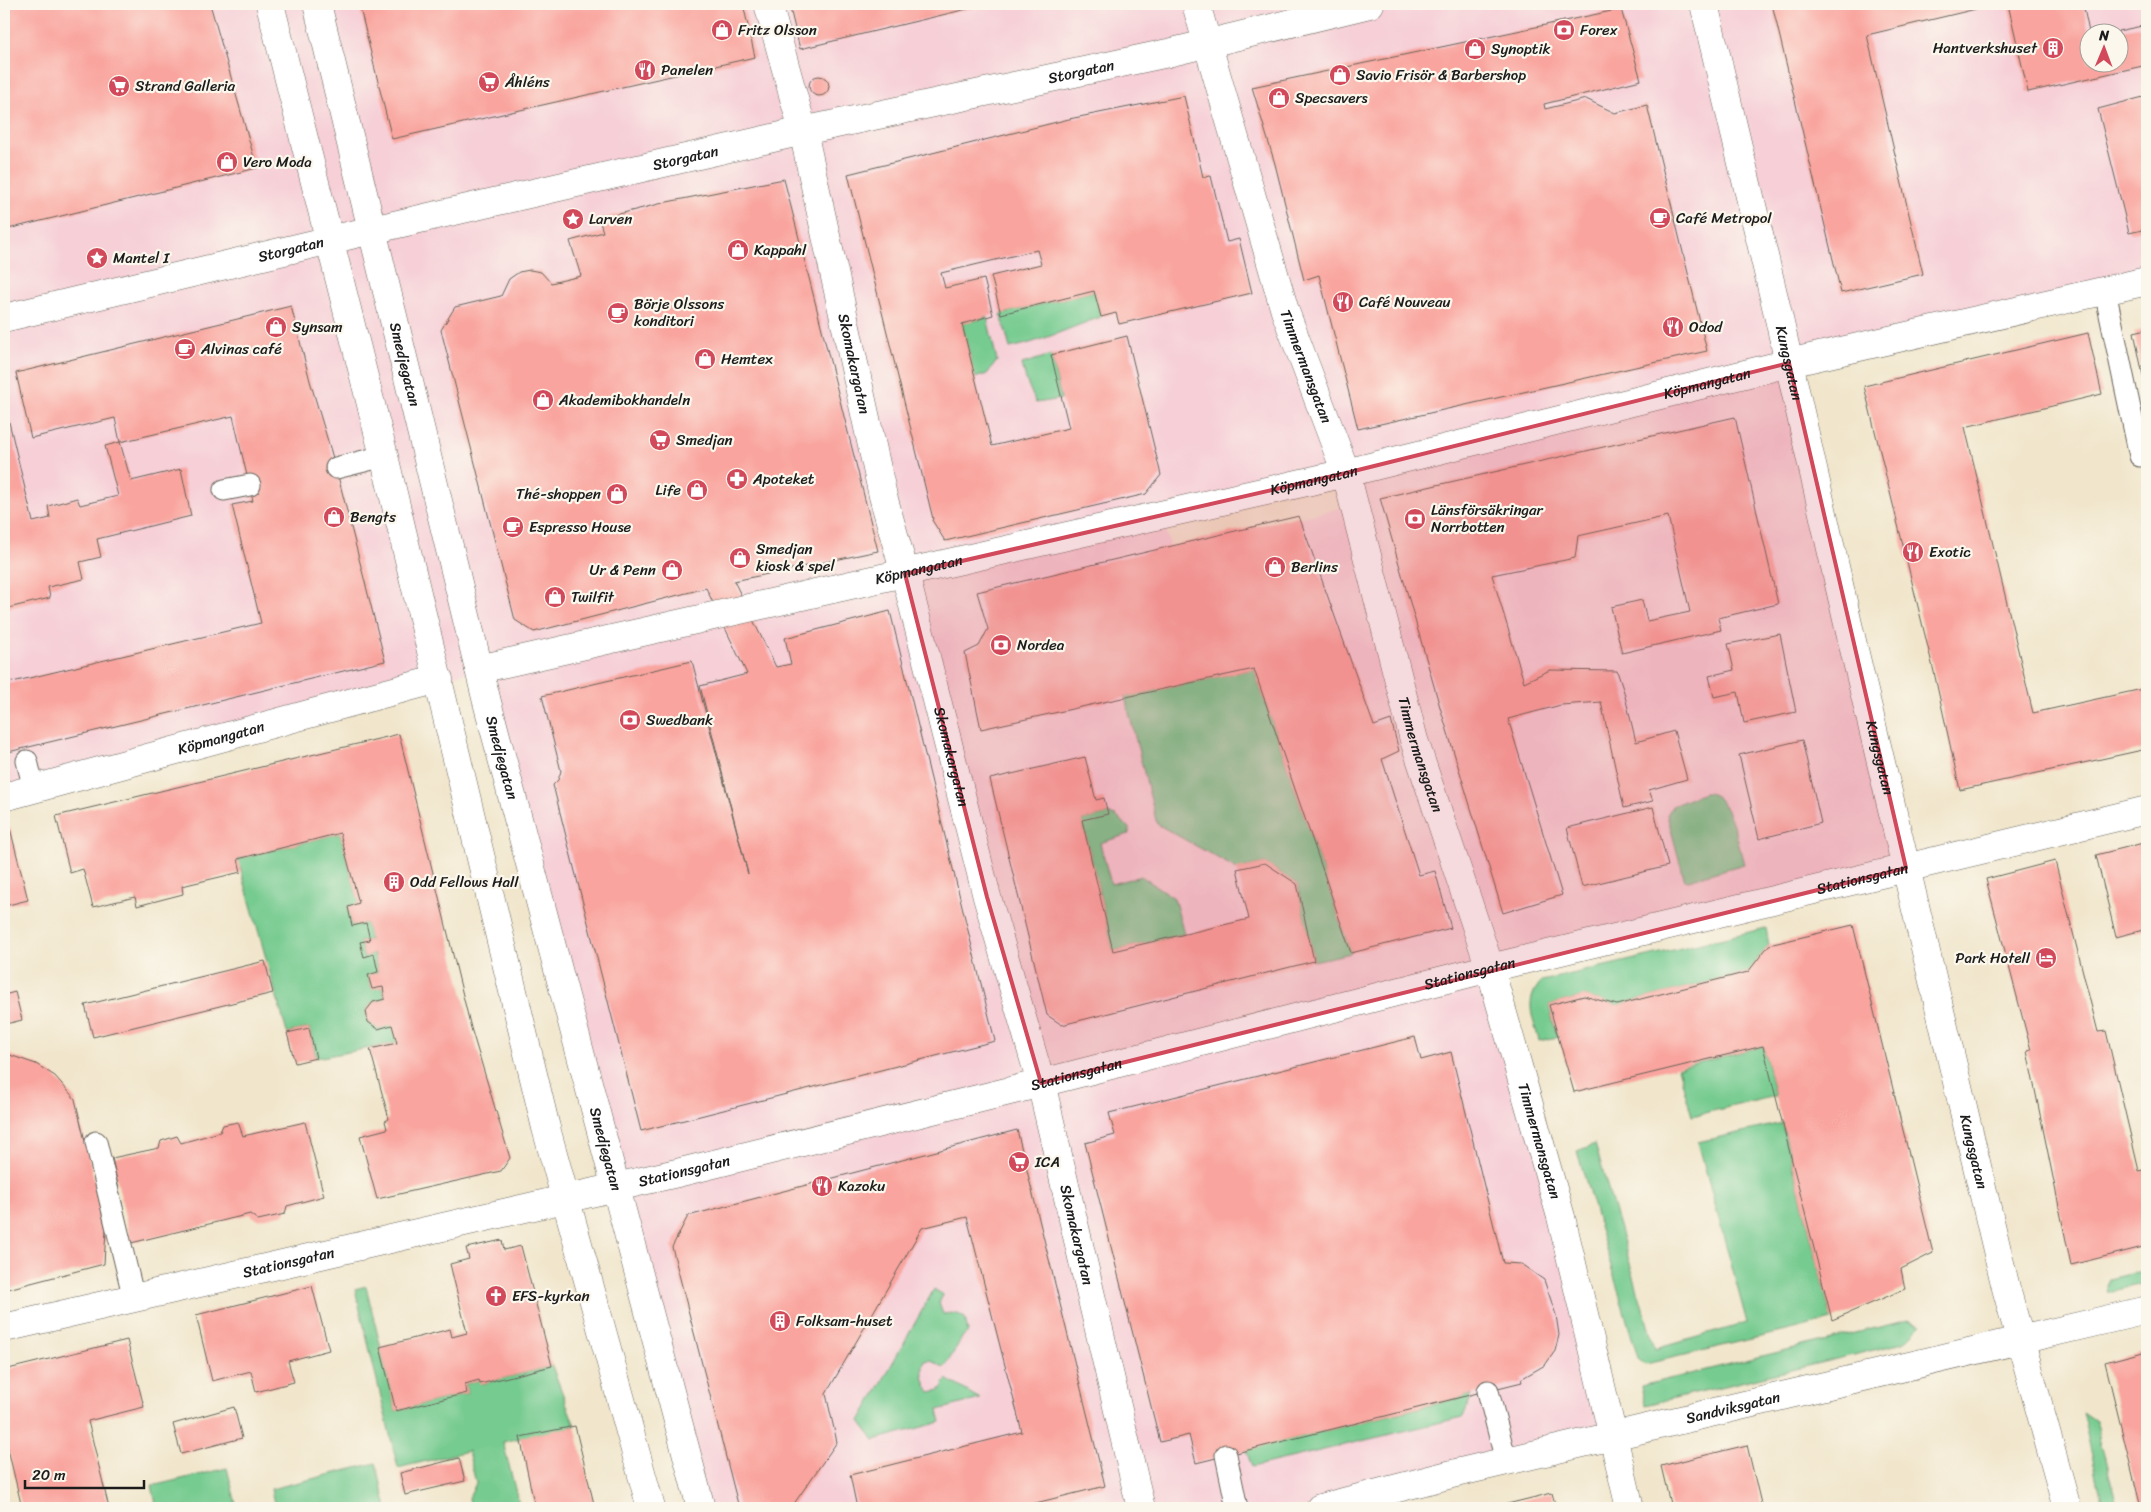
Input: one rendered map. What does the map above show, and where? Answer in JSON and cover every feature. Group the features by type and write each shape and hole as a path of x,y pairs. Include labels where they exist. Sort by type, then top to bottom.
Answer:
{"street":[{"path":"270,4 439,679 523,1034 565,1199 651,1508"},
{"name":"Smedjegatan","path":"317,4 479,669 701,1508"},
{"name":"Skomakargatan","path":"768,4 803,131 884,496 987,897 1041,1083 1141,1508"},
{"name":"Timmermansgatan","path":"1196,4 1285,310 1346,473 1414,740 1490,968 1560,1217 1630,1508"},
{"name":"Storgatan","path":"4,318 372,230 803,131 1208,43 1370,4"},
{"name":"Kungsgatan","path":"1704,4 1906,868 2019,1341 2067,1508"},
{"name":"Köpmangatan","path":"479,669 1346,473 1789,363 2147,281"},
{"name":"Köpmangatan","path":"4,797 439,679"},
{"name":"Stationsgatan","path":"4,1328 615,1188 1041,1083 1490,968 2147,810"},
{"name":"Sandviksgatan","path":"1320,1508 1612,1436 2147,1310"}],"lane":[{"path":"2105,291 2140,456 2147,454"},
{"path":"336,468 384,456"},
{"path":"224,490 250,485"},
{"path":"27,761 34,789"},
{"path":"96,1142 134,1298"},
{"path":"1488,1391 1506,1462"},
{"path":"1226,1455 1237,1508"}],"highlighted area":[{"path":"1789,363 1906,868 1041,1083 987,897 905,574 1346,473"}],"shaded area":[{"path":"4,4 2147,4 2147,276 1789,364 1906,867 1489,969 1612,1434 1324,1508 701,1508 479,669 4,795","holes":["1346,473 1354,505 1171,547 1161,517"]}],"green space":[{"path":"1094,291 1101,317 1045,338 1010,348 1001,314"},
{"path":"987,317 997,361 987,374 975,378 962,324"},
{"path":"1051,355 1061,399 1036,403 1026,380 1022,364"},
{"path":"1254,669 1351,953 1314,961 1297,884 1265,863 1237,869 1157,824 1125,697"},
{"path":"1704,793 1713,795 1726,810 1736,833 1744,864 1685,881 1667,815 1672,806"},
{"path":"1108,814 1116,816 1129,828 1129,834 1100,843 1111,884 1141,876 1174,898 1184,934 1113,951 1082,820"},
{"path":"340,833 359,903 348,907 352,926 366,923 370,940 360,942 364,957 374,954 378,972 368,976 372,989 383,987 385,999 373,1002 366,1011 368,1022 378,1029 392,1025 397,1043 316,1058 309,1028 287,1033 238,859"},
{"path":"1766,928 1769,945 1748,972 1617,1005 1584,996 1549,1005 1557,1037 1539,1041 1532,1017 1531,1002 1536,988 1542,981"},
{"path":"1763,1046 1775,1096 1692,1116 1678,1068"},
{"path":"1782,1123 1832,1320 1646,1364 1638,1358 1577,1151 1595,1144 1655,1349 1747,1323 1698,1142"},
{"path":"2147,1270 2147,1283 2107,1292 2106,1285 2109,1279"},
{"path":"366,1286 396,1411 467,1393 465,1384 479,1380 481,1384 552,1366 575,1426 503,1442 520,1508 471,1508 469,1498 476,1483 468,1451 398,1468 355,1289"},
{"path":"934,1289 943,1295 939,1303 943,1314 957,1314 965,1318 968,1332 963,1336 945,1367 931,1360 925,1361 923,1377 926,1385 930,1392 940,1390 947,1379 980,1399 938,1410 941,1422 874,1440 860,1421"},
{"path":"1908,1320 1922,1324 1903,1343 1645,1405 1641,1386"},
{"path":"1472,1395 1463,1417 1252,1467 1246,1450"},
{"path":"2082,1412 2095,1421 2118,1508 2104,1508"},
{"path":"376,1463 387,1508 275,1508 271,1489"},
{"path":"227,1468 236,1504 240,1508 157,1508 152,1486"}],"building":[{"name":"Strand Galleria","path":"4,4 210,4 257,168 4,230"},
{"path":"359,4 743,4 755,57 392,139"},
{"path":"789,4 988,4 800,49"},
{"path":"1772,4 1997,4 1867,35 1923,274 1841,293"},
{"name":"Hantverkshuset","path":"2008,4 2083,4 2087,22 2078,22 2078,72 2116,72 2028,92"},
{"path":"1621,9 1641,80 1544,104 1545,109 1586,99 1615,113 1647,105 1707,351 1358,429 1319,275 1304,280 1275,164 1252,87"},
{"name":"Hantverkshuset","path":"2147,25 2147,65 2128,69 2128,29"},
{"path":"819,76 826,79 829,86 826,93 819,96 812,93 809,86 812,79"},
{"path":"1184,96 1203,177 1211,176 1227,242 1239,239 1252,293 1119,324 1116,313 1101,317 1094,291 1001,314 991,276 1041,264 1037,250 941,273 945,288 984,279 993,315 962,324 992,446 1069,428 1051,355 1127,336 1161,475 1146,494 945,541 932,520 848,174 1069,119"},
{"path":"2147,96 2147,229 2129,233 2098,109"},
{"path":"784,179 878,551 734,581 776,667 791,664 785,638 890,611 995,1041 641,1131 553,785 558,780 561,771 542,696 692,661 748,874 700,686 747,674 706,588 534,632 515,620 441,330 455,307 501,296 509,279 519,272 530,270 541,272 551,283 581,276 570,241 603,232 599,219 667,202"},
{"path":"291,306 310,381 336,468 385,661 4,753 4,684 261,623 232,505 253,501 233,416 120,442 115,418 31,438 16,373"},
{"path":"2147,329 2147,390 2146,390 2134,332"},
{"path":"2088,333 2102,394 1965,427 2033,713 2147,688 2147,749 1960,790 1934,672 1864,386"},
{"path":"4,401 33,522 50,518 48,506 77,498 80,505 118,496 105,446 120,442 131,481 181,469 191,516 97,539 101,557 80,562 84,579 48,587 50,598 4,609"},
{"path":"1735,417 1778,604 1718,618 1721,630 1622,653 1611,607 1642,600 1647,621 1690,612 1668,516 1578,536 1575,558 1492,575 1524,682 1550,670 1617,671 1636,742 1674,731 1687,779 1649,790 1653,801 1624,808 1601,702 1561,705 1508,719 1562,895 1503,913 1440,707 1380,498"},
{"path":"1299,516 1374,726 1391,720 1399,751 1382,759 1419,875 1435,871 1451,928 1351,953 1254,669 981,729 965,653 979,646 988,629 977,592"},
{"path":"1780,634 1796,712 1744,723 1738,692 1714,697 1709,676 1734,670 1728,644"},
{"path":"399,734 471,1028 510,1158 501,1171 377,1199 360,1136 387,1129 385,1121 389,1119 370,1049 397,1043 392,1025 378,1029 368,1022 366,1011 373,1002 385,999 383,987 372,989 368,975 378,972 374,954 364,957 360,942 370,940 366,923 352,926 348,907 359,903 340,833 238,859 241,872 182,886 183,894 137,906 135,897 93,907 83,869 70,873 56,816"},
{"path":"1802,740 1821,823 1759,839 1739,755"},
{"path":"1085,757 1096,800 1104,798 1108,814 1082,820 1113,951 1249,919 1237,869 1265,863 1297,884 1314,961 1062,1025 1047,1015 990,779"},
{"path":"1653,807 1668,866 1582,887 1567,828"},
{"path":"10,828 28,900 4,906 4,829"},
{"path":"2147,842 2147,929 2116,937 2096,855"},
{"path":"2055,861 2098,1032 2106,1031 2139,1171 2147,1169 2147,1246 2071,1265 2027,1051 2031,1050 1986,879"},
{"path":"1853,925 1933,1253 1901,1269 1905,1289 1832,1320 1763,1046 1574,1092 1549,1005 1584,996 1617,1005 1748,972 1769,945"},
{"path":"265,961 273,993 93,1037 85,1005"},
{"path":"15,992 22,1020 10,1023 4,1022 4,995"},
{"path":"309,1028 316,1058 295,1063 287,1033"},
{"path":"1415,1037 1421,1060 1451,1052 1503,1263 1521,1264 1544,1280 1556,1315 1559,1335 1555,1351 1545,1365 1521,1379 1522,1382 1196,1463 1189,1435 1160,1442 1085,1143 1115,1135 1109,1113"},
{"path":"4,1053 36,1064 55,1076 75,1099 106,1230 104,1264 4,1290"},
{"path":"238,1122 243,1136 305,1122 324,1196 287,1206 285,1214 258,1220 250,1214 131,1243 112,1158 159,1148 161,1141 177,1136 181,1143 220,1132 223,1125"},
{"name":"Folksam-huset","path":"1017,1130 1105,1486 1015,1508 857,1508 850,1475 1022,1432 967,1217 922,1228 826,1394 837,1442 791,1508 739,1508 672,1247 688,1216"},
{"name":"EFS-kyrkan","path":"502,1240 504,1250 521,1246 552,1366 480,1384 479,1380 465,1384 467,1393 396,1411 380,1347 450,1329 452,1337 467,1333 450,1264 469,1259 466,1248"},
{"path":"312,1286 329,1350 288,1361 294,1382 256,1392 251,1371 212,1381 196,1315"},
{"path":"127,1340 144,1407 88,1421 109,1508 22,1508 4,1432 4,1370"},
{"path":"2147,1351 2147,1508 2141,1508 2105,1362"},
{"path":"234,1407 242,1438 181,1454 173,1424"},
{"path":"575,1426 595,1508 535,1508 520,1437"},
{"path":"1747,1445 1762,1508 1671,1508 1661,1466"},
{"path":"459,1458 465,1481 405,1495 400,1473"},
{"path":"1552,1493 1556,1508 1491,1508"}],"place":[{"name":"Fritz Olsson","path":"722,30"},
{"name":"Forex","path":"1564,30"},
{"name":"Hantverkshuset","path":"2053,48"},
{"name":"Synoptik","path":"1475,49"},
{"name":"Panelen","path":"645,70"},
{"name":"Savio Frisör & Barbershop","path":"1340,75"},
{"name":"Åhléns","path":"489,82"},
{"name":"Strand Galleria","path":"119,86"},
{"name":"Specsavers","path":"1279,98"},
{"name":"Vero Moda","path":"227,162"},
{"name":"Café Metropol","path":"1660,218"},
{"name":"Larven","path":"573,219"},
{"name":"Kappahl","path":"738,250"},
{"name":"Mantel I","path":"97,258"},
{"name":"Café Nouveau","path":"1343,302"},
{"name":"Börje Olssons konditori","path":"618,313"},
{"name":"Synsam","path":"276,327"},
{"name":"Odod","path":"1673,327"},
{"name":"Alvinas café","path":"185,349"},
{"name":"Hemtex","path":"705,359"},
{"name":"Akademibokhandeln","path":"543,400"},
{"name":"Smedjan","path":"660,440"},
{"name":"Apoteket","path":"737,479"},
{"name":"Life","path":"697,490"},
{"name":"Thé-shoppen","path":"617,494"},
{"name":"Bengts","path":"334,517"},
{"name":"Länsförsäkringar Norrbotten","path":"1415,519"},
{"name":"Espresso House","path":"513,527"},
{"name":"Exotic","path":"1913,552"},
{"name":"Smedjan kiosk & spel","path":"740,558"},
{"name":"Berlins","path":"1275,567"},
{"name":"Ur & Penn","path":"672,570"},
{"name":"Twilfit","path":"555,597"},
{"name":"Nordea","path":"1001,645"},
{"name":"Swedbank","path":"630,720"},
{"name":"Odd Fellows Hall","path":"394,882"},
{"name":"Park Hotell","path":"2046,958"},
{"name":"ICA","path":"1019,1162"},
{"name":"Kazoku","path":"822,1186"},
{"name":"EFS-kyrkan","path":"496,1296"},
{"name":"Folksam-huset","path":"780,1321"}]}
